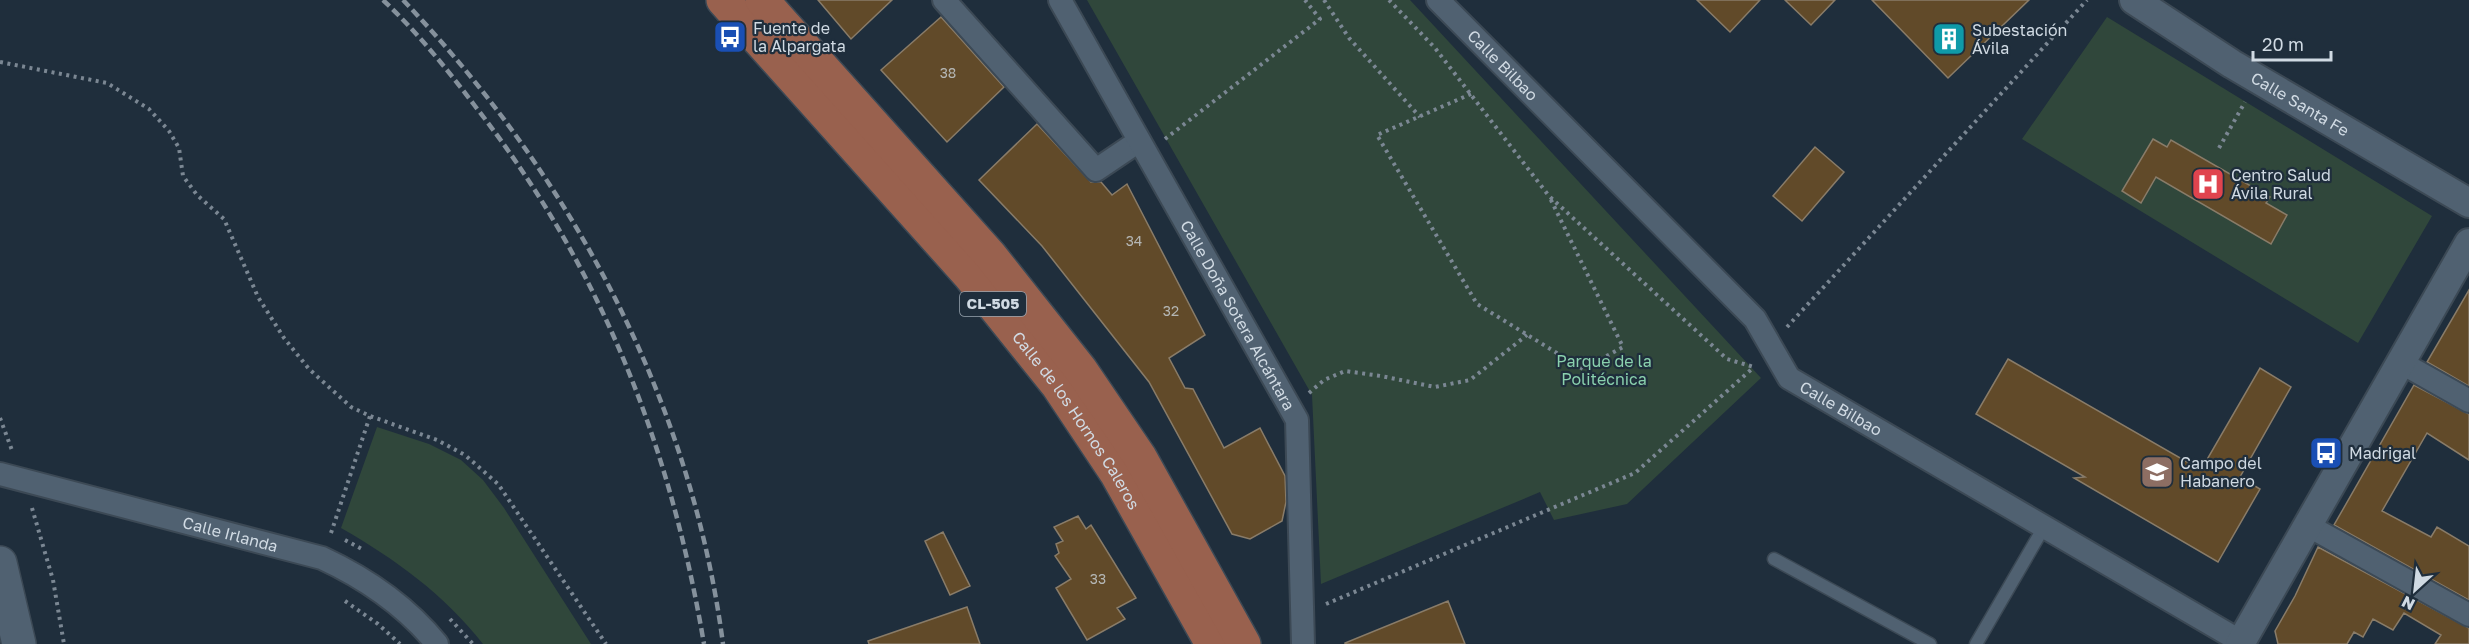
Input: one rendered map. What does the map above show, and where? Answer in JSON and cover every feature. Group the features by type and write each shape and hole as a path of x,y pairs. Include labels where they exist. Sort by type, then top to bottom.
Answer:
{"main road":[{"name":"Calle de los Hornos Caleros","path":"723,0 969,275 1058,386 1116,473 1212,644"},
{"name":"Calle de los Hornos Caleros","path":"762,0 990,255 1081,370 1140,457 1244,644"},
{"path":"0,563 19,644"}],"street":[{"path":"944,0 1096,170 1150,142"},
{"name":"Calle Doña Sotera Alcántara","path":"1060,0 1150,142 1297,420 1304,613 1303,644"},
{"name":"Calle Bilbao","path":"1438,0 1755,319 1789,378 2242,643"},
{"name":"Calle Santa Fe","path":"2134,0 2258,79 2469,203"},
{"path":"2242,643 2469,243"},
{"path":"2400,362 2469,401"},
{"name":"Calle Irlanda","path":"0,474 322,558 347,569 370,584 413,620 437,644"},
{"path":"2307,525 2469,615"}],"lane":[{"path":"1976,644 2044,527"},
{"path":"1774,559 1930,644"}],"path":[{"path":"1150,142 1320,19 1305,0"},
{"path":"1324,0 1349,38 1420,117"},
{"path":"1389,0 1435,48 1549,196 1727,359 1789,378"},
{"path":"1770,345 2087,0"},
{"path":"0,62 106,82 149,109 169,131 179,148 183,176 197,195 224,219 258,297 284,338 322,383 351,407 437,440 465,455 484,471 498,484 606,644"},
{"path":"2219,148 2258,79"},
{"path":"1471,94 1377,135 1477,304 1583,369 1623,347 1549,196"},
{"path":"1306,399 1310,391 1324,380 1346,372 1381,376 1435,387 1470,380 1527,335"},
{"path":"1304,613 1635,473 1754,367"},
{"path":"331,533 370,416"},
{"path":"0,418 14,456"},
{"path":"35,498 32,510 53,580 64,644"},
{"path":"32,510 43,513"},
{"path":"340,597 378,624 400,644"}],"green space":[{"name":"Parque de la Politécnica","path":"1087,0 1410,0 1761,378 1627,504 1554,520 1540,492 1321,584 1312,395"},
{"path":"2107,17 2432,216 2358,343 2022,139"},
{"path":"377,427 429,444 461,460 483,480 504,508 591,644 483,644 452,609 418,579 341,528"}],"building":[{"path":"818,0 892,0 851,39"},
{"path":"1697,0 1760,0 1730,32"},
{"path":"1785,0 1835,0 1811,25"},
{"name":"Subestación Ávila","path":"1872,0 2029,0 1948,78"},
{"path":"941,17 1004,87 947,142 881,70"},
{"path":"1037,124 1091,182 1101,182 1112,195 1127,184 1205,335 1169,358 1185,388 1193,389 1224,448 1260,428 1285,476 1286,502 1282,521 1250,539 1232,534 1149,382 1042,246 979,180"},
{"name":"Centro Salud Ávila Rural","path":"2153,139 2167,147 2171,140 2270,197 2266,203 2287,215 2271,244 2156,177 2141,203 2122,191"},
{"path":"1815,147 1844,172 1802,221 1773,196"},
{"path":"2469,290 2469,386 2427,362"},
{"path":"2008,359 2201,470 2260,368 2291,387 2240,477 2260,489 2218,562 2074,478 2085,477 1976,414"},
{"path":"2414,385 2469,414 2469,460 2427,433 2382,511 2431,537 2437,527 2469,546 2469,600 2334,525"},
{"path":"1078,516 1086,529 1091,525 1136,598 1117,608 1125,619 1087,640 1056,588 1071,579 1055,556 1059,553 1056,544 1063,541 1054,527"},
{"path":"943,532 970,586 950,595 925,541"},
{"path":"2318,547 2469,628 2469,644 2435,644 2441,635 2404,613 2393,630 2373,619 2363,637 2354,632 2347,644 2278,644 2275,631 2295,596"},
{"path":"1448,601 1465,644 1345,644 1345,643"},
{"path":"967,607 980,644 869,644 868,641"}],"railway":[{"path":"383,0 443,65 520,167 559,230 594,294 624,360 650,428 672,498 690,570 704,644"},
{"path":"403,0 464,68 520,141 570,217 614,297 652,380 683,465 707,554 723,644"}],"place":[{"name":"Fuente de la Alpargata","path":"730,37"},
{"name":"Subestación Ávila","path":"1949,39"},
{"name":"Centro Salud Ávila Rural","path":"2208,184"},
{"name":"Madrigal","path":"2326,453"},
{"name":"Campo del Habanero","path":"2157,472"}]}
